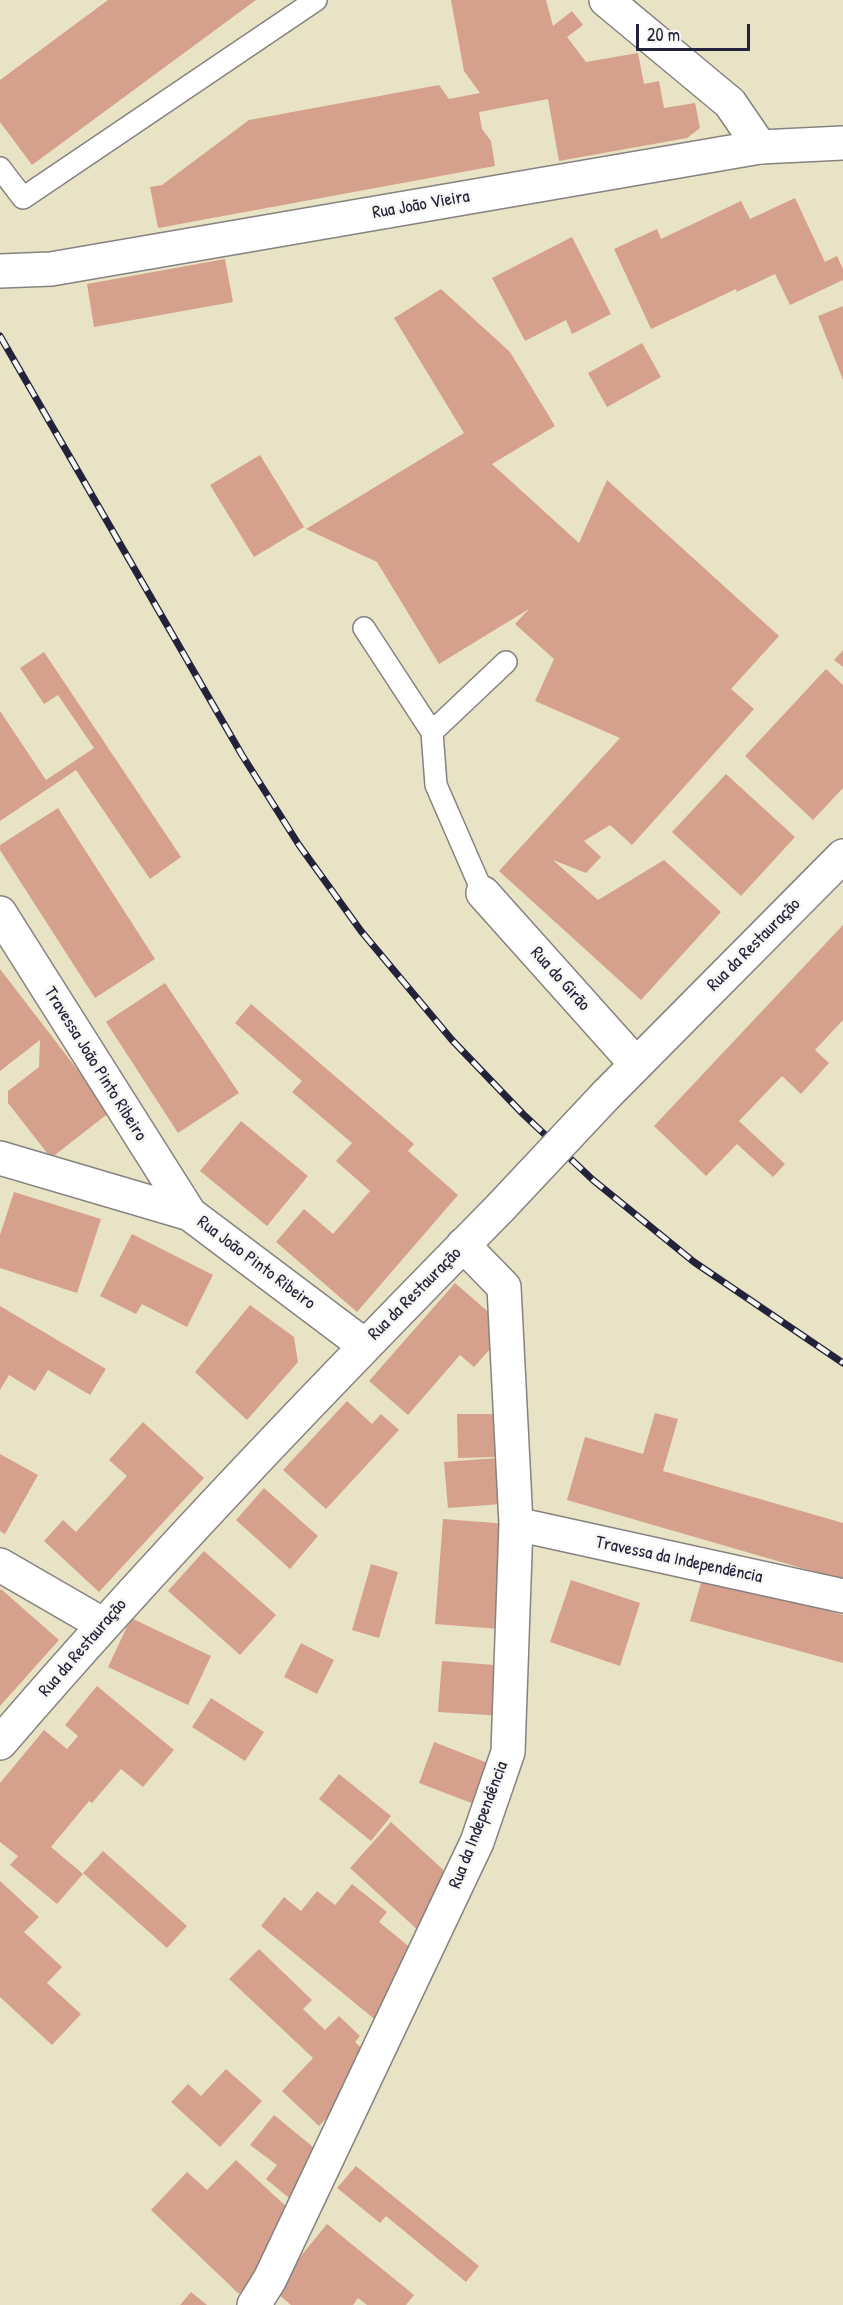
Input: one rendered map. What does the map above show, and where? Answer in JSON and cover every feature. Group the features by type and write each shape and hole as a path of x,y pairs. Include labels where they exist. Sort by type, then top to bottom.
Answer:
{"street":[{"path":"606,0 730,103 760,147"},
{"name":"Rua João Vieira","path":"0,271 51,269 760,147 843,143"},
{"name":"Rua da Restauração","path":"0,1743 102,1624 364,1345 500,1208 636,1064 843,856"},
{"name":"Rua do Girão","path":"483,893 636,1064"},
{"name":"Travessa João Pinto Ribeiro","path":"0,913 190,1214"},
{"name":"Rua João Pinto Ribeiro","path":"0,1158 190,1214 364,1345"},
{"name":"Rua da Independência","path":"254,2305 270,2279 477,1842 508,1752 516,1524 504,1287 463,1245"},
{"name":"Travessa da Independência","path":"516,1524 843,1596"},
{"path":"0,1565 102,1624"}],"lane":[{"path":"0,168 23,198 316,0"},
{"path":"364,628 432,732 436,785 483,893"},
{"path":"432,732 506,662"}],"building":[{"path":"108,0 256,0 32,165 0,122 0,80"},
{"path":"451,0 546,0 553,26 572,11 583,25 567,37 586,62 638,53 644,84 659,81 664,108 695,103 700,128 687,138 559,161 548,99 479,112 482,129 491,141 495,166 158,228 150,187 162,185 249,120 439,85 449,99 480,93 464,71"},
{"path":"795,198 825,262 837,256 843,269 843,280 790,305 775,274 737,292 736,289 651,329 614,249 657,229 661,239 741,201 750,219"},
{"path":"572,237 611,314 572,334 566,320 525,341 492,278"},
{"path":"225,259 233,302 94,327 87,284"},
{"path":"441,289 510,352 555,426 492,464 579,543 607,480 779,636 731,689 754,709 632,845 610,825 584,841 601,857 586,873 553,860 598,900 664,860 721,912 641,1000 499,871 620,738 535,701 554,659 515,624 529,609 439,664 377,562 306,529 464,433 394,318"},
{"path":"843,306 843,380 818,316"},
{"path":"642,343 661,377 607,407 588,373"},
{"path":"260,455 304,527 254,557 210,485"},
{"path":"843,650 843,667 834,660"},
{"path":"44,652 181,857 150,879 76,770 0,821 0,711 46,780 94,748 58,695 44,704 20,668"},
{"path":"826,669 843,685 843,788 813,820 745,756"},
{"path":"726,774 795,837 741,896 672,832"},
{"path":"58,808 155,959 95,998 0,850 0,845"},
{"path":"843,925 843,1020 815,1050 829,1063 801,1094 782,1076 739,1121 785,1164 773,1177 737,1144 706,1176 654,1126"},
{"path":"0,969 110,1112 51,1158 8,1103 8,1091 39,1067 40,1040 0,1071"},
{"path":"165,983 239,1093 178,1133 106,1022"},
{"path":"251,1004 414,1144 408,1151 458,1195 357,1312 276,1242 304,1209 333,1234 370,1191 336,1161 352,1143 292,1092 302,1081 235,1023"},
{"path":"241,1121 308,1176 267,1226 200,1171"},
{"path":"14,1192 101,1219 77,1293 0,1268 0,1235"},
{"path":"132,1234 213,1275 187,1327 142,1304 136,1314 100,1296"},
{"path":"455,1283 508,1329 474,1367 460,1355 408,1415 369,1381"},
{"path":"250,1305 294,1337 298,1362 247,1420 195,1372"},
{"path":"0,1306 106,1369 90,1395 48,1370 35,1391 9,1375 0,1390"},
{"path":"347,1401 372,1424 381,1414 399,1430 326,1509 283,1470"},
{"path":"655,1413 678,1419 663,1471 843,1523 843,1580 567,1500 585,1437 643,1454"},
{"path":"457,1414 496,1414 496,1457 458,1458"},
{"path":"143,1422 204,1478 99,1592 44,1541 63,1520 76,1532 127,1476 109,1460"},
{"path":"0,1454 38,1475 5,1534 0,1531"},
{"path":"498,1458 502,1504 448,1508 444,1462"},
{"path":"264,1488 318,1536 290,1569 236,1520"},
{"path":"443,1519 508,1524 500,1629 435,1624"},
{"path":"204,1551 276,1615 240,1655 168,1591"},
{"path":"371,1564 398,1572 379,1638 352,1630"},
{"path":"703,1576 843,1615 843,1663 690,1621"},
{"path":"571,1580 640,1603 620,1666 550,1642"},
{"path":"1,1589 59,1640 0,1706 0,1591"},
{"path":"131,1618 211,1656 188,1705 108,1667"},
{"path":"301,1643 334,1660 317,1694 284,1677"},
{"path":"442,1661 508,1666 504,1716 438,1712"},
{"path":"97,1686 174,1750 143,1787 121,1769 92,1803 89,1801 51,1847 83,1874 57,1904 10,1865 18,1856 0,1842 0,1783 44,1730 67,1749 78,1736 65,1725"},
{"path":"211,1698 264,1732 245,1761 192,1727"},
{"path":"434,1742 498,1767 482,1807 419,1783"},
{"path":"339,1774 391,1816 371,1841 319,1799"},
{"path":"391,1822 461,1886 420,1932 350,1868"},
{"path":"103,1851 187,1926 167,1948 83,1873"},
{"path":"0,1881 39,1917 24,1932 62,1967 47,1983 81,2014 52,2045 0,1997"},
{"path":"352,1884 387,1912 379,1922 428,1962 378,2022 261,1926 284,1897 301,1911 317,1891 335,1905"},
{"path":"259,1949 312,2000 303,2009 325,2030 339,2016 360,2036 355,2042 378,2064 319,2126 282,2091 313,2058 229,1979"},
{"path":"226,2069 262,2101 220,2147 171,2102 188,2084 201,2096"},
{"path":"274,2115 329,2160 294,2202 266,2179 277,2165 250,2145"},
{"path":"236,2160 305,2224 239,2294 151,2210 187,2172 207,2190"},
{"path":"356,2166 479,2266 466,2282 386,2216 380,2223 337,2188"},
{"path":"327,2224 414,2295 406,2305 367,2305 358,2298 353,2305 291,2305 273,2290"},
{"path":"191,2292 207,2305 180,2305"}],"railway":[{"path":"0,336 242,755 299,845 361,931 452,1040 523,1114 593,1180 694,1262 843,1363"}]}
